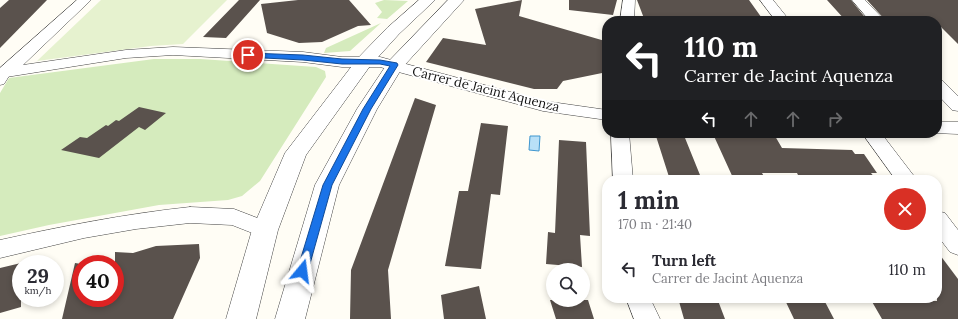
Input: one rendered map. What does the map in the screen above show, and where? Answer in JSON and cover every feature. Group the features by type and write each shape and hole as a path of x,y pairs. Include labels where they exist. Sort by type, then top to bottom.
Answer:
{"street":[{"path":"2,76 85,0"},
{"path":"241,319 265,230 296,153 364,62 393,31 428,0"},
{"path":"290,319 327,185 367,109 395,65 422,34 457,0"},
{"path":"627,16 629,0"},
{"path":"766,0 779,16"},
{"path":"858,0 873,16"},
{"name":"Carrer de Jacint Aquenza","path":"2,76 126,54 173,51 380,62 543,106 602,114"},
{"path":"942,89 958,106"},
{"path":"942,128 958,128"},
{"path":"620,138 623,175"},
{"path":"874,138 903,175"},
{"path":"0,249 84,230 136,221 190,215 234,217 265,230"},
{"path":"942,225 958,246"},
{"path":"640,303 647,319"}],"green space":[{"path":"101,0 227,0 183,44 151,46 37,61"},
{"path":"384,0 408,1 387,19 377,18 382,12 375,3"},
{"path":"381,23 350,51 324,53 326,48"},
{"path":"154,59 200,59 316,67 325,71 326,77 260,181 242,196 228,200 159,205 49,225 0,236 0,93 9,78"}],"water":[{"path":"530,136 540,136 539,151 529,150"}],"building":[{"path":"9,0 47,0 0,48 0,8"},
{"path":"239,0 260,0 226,38 203,37"},
{"path":"298,0 349,0 371,25 358,26 322,42 299,43 267,33 261,4"},
{"path":"522,0 519,16 602,40 602,73 563,81 557,89 534,89 426,62 443,38 486,45 475,9"},
{"path":"569,0 617,0 613,15 569,10"},
{"path":"637,0 749,0 760,16 643,16"},
{"path":"827,0 851,0 864,16 841,16"},
{"path":"867,0 958,0 958,44 942,28 942,16 881,16"},
{"path":"415,98 436,105 388,270 391,319 350,319 351,270"},
{"path":"139,107 166,113 145,130 139,127 99,158 61,150 80,137 87,138 106,125 108,126 116,120 119,121"},
{"path":"481,123 508,126 500,195 491,194 481,269 445,266 459,191 468,191"},
{"path":"657,138 685,138 700,175 668,175"},
{"path":"715,138 776,138 782,148 852,150 855,154 864,154 877,173 871,173 873,175 798,175 797,173 762,173 763,175 732,175"},
{"path":"559,140 586,142 590,236 580,235 582,263 546,263 548,232 555,233"},
{"path":"199,244 200,258 173,319 62,319 72,276 72,307 124,307 124,255 115,255 115,252 133,253 156,246"},
{"path":"942,258 958,279 958,319 882,319 873,303 942,303"},
{"path":"12,265 12,307 21,307 0,313 0,268"},
{"path":"479,286 486,319 444,319 441,295"},
{"path":"679,303 719,303 725,319 684,319"},
{"path":"786,303 826,303 834,319 794,319"},
{"path":"590,306 594,319 556,319 552,307"}],"route":[{"path":"248,55 342,62 380,62 395,65 367,109 327,185 302,271"}]}
